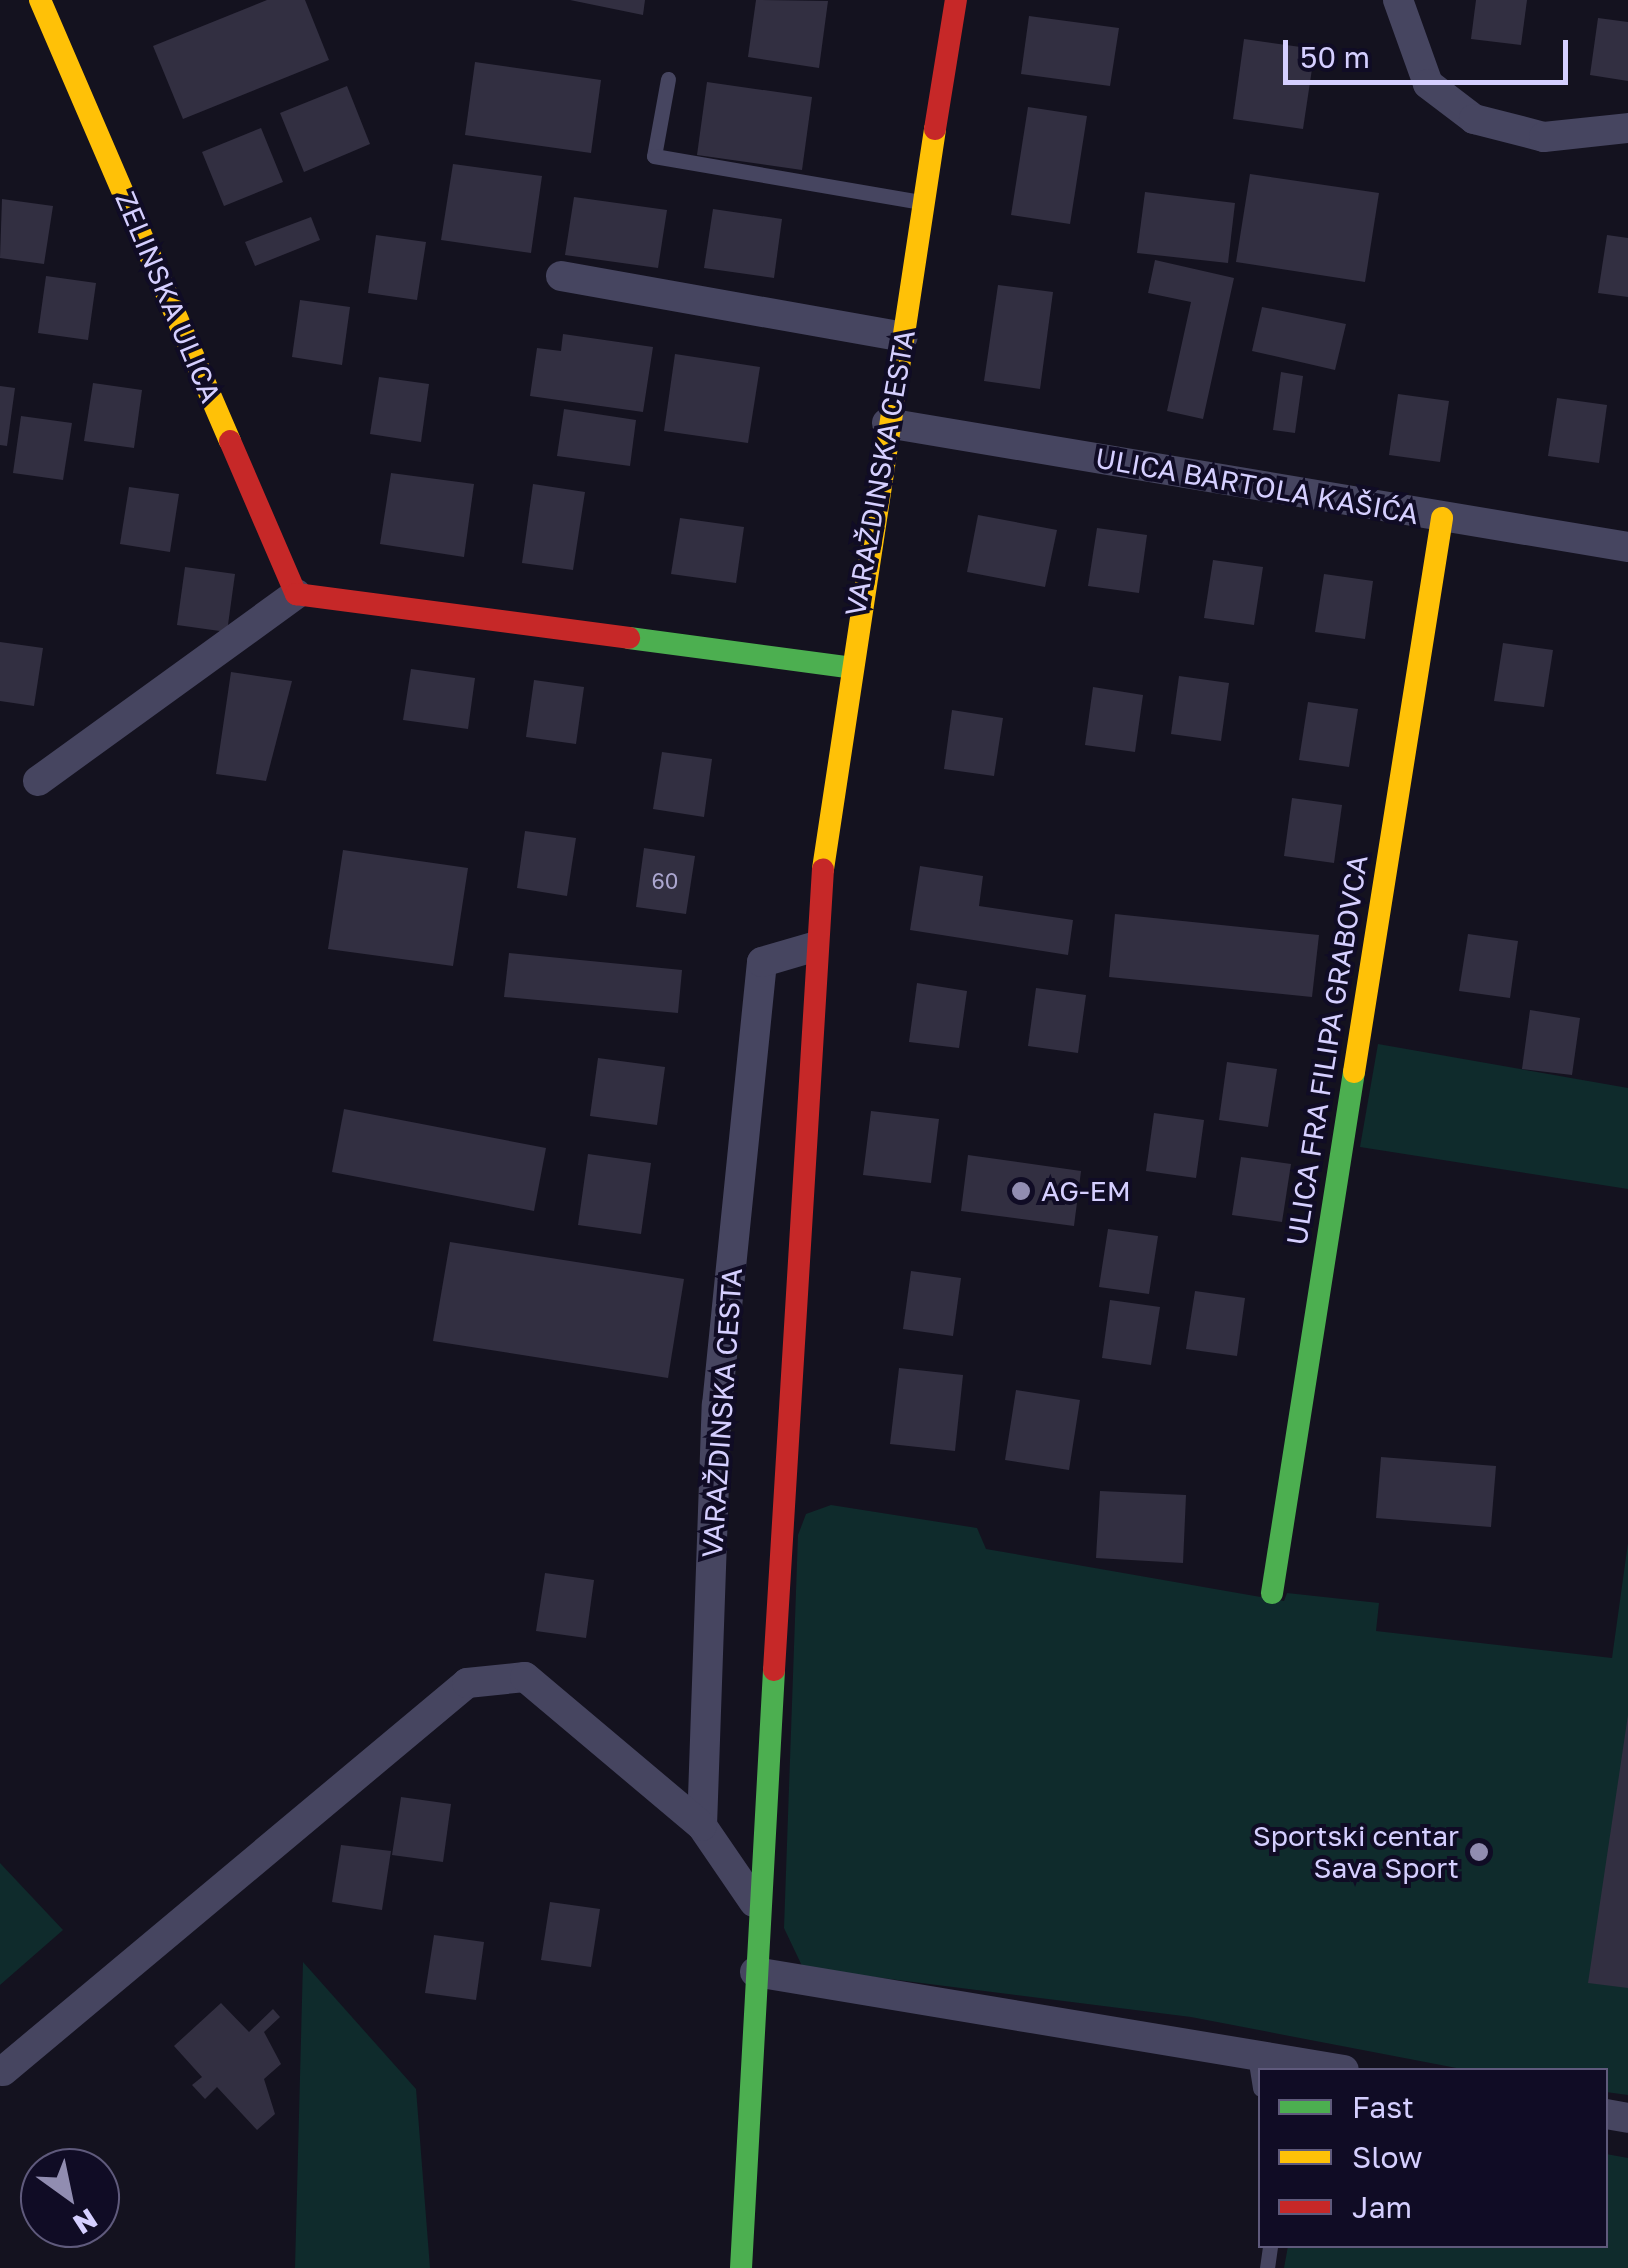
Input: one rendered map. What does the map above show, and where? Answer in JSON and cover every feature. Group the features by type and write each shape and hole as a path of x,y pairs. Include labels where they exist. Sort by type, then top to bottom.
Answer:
{"main road":[{"name":"ZELINSKA ULICA","path":"40,0 296,594"},
{"name":"VARAŽDINSKA CESTA","path":"742,2268 755,1972 754,1902 813,947 847,667 956,0"},
{"name":"ULICA FRA FILIPA GRABOVCA","path":"1272,1592 1442,518"},
{"path":"296,594 847,667"}],"street":[{"path":"1398,0 1428,84 1474,118 1544,137 1628,128"},
{"path":"561,276 903,336"},
{"name":"ULICA BARTOLA KAŠIĆA","path":"886,423 1628,547"},
{"path":"38,781 296,594"},
{"name":"VARAŽDINSKA CESTA","path":"702,1826 716,1405 762,962 813,947"},
{"path":"3,2072 467,1683 525,1676 702,1826 754,1902"},
{"path":"755,1972 1331,2068"}],"lane":[{"path":"668,79 654,156 924,203"},
{"path":"1255,2056 1258,2076"}],"green space":[{"path":"1378,1044 1628,1088 1628,1189 1360,1147"},
{"path":"831,1505 977,1528 986,1549 1284,1601 1287,1593 1379,1603 1376,1631 1612,1658 1628,1543 1628,2095 1608,2092 1608,2068 1457,2068 1191,2017 803,1968 784,1928 798,1535 806,1514"},
{"path":"0,1863 63,1930 0,1985"},
{"path":"303,1962 416,2089 430,2268 295,2268"},
{"path":"1608,2154 1628,2158 1628,2268 1284,2268 1288,2248 1608,2248"}],"building":[{"path":"267,0 305,0 329,60 183,119 153,46"},
{"path":"570,0 645,0 643,15"},
{"path":"756,0 828,1 819,68 748,57"},
{"path":"1476,0 1527,0 1521,45 1471,39"},
{"path":"1029,16 1119,28 1110,86 1021,74"},
{"path":"1598,18 1628,22 1628,81 1590,75"},
{"path":"1244,39 1315,49 1303,129 1233,119"},
{"path":"475,62 601,80 591,153 465,135"},
{"path":"707,82 812,97 802,170 697,155"},
{"path":"347,86 370,144 304,172 280,113"},
{"path":"1028,107 1087,116 1070,224 1011,215"},
{"path":"261,128 283,182 224,206 202,152"},
{"path":"453,164 542,176 531,253 441,240"},
{"path":"1250,174 1379,193 1365,282 1236,262"},
{"path":"1145,192 1235,203 1228,263 1137,253"},
{"path":"574,197 667,210 658,268 565,255"},
{"path":"2,199 53,206 44,264 0,258"},
{"path":"713,209 782,219 774,278 704,268"},
{"path":"311,217 320,240 255,266 245,242"},
{"path":"376,235 426,242 417,300 368,293"},
{"path":"1607,235 1628,238 1628,297 1598,293"},
{"path":"1155,260 1234,278 1203,419 1167,411 1191,302 1148,293"},
{"path":"46,276 96,283 88,340 38,333"},
{"path":"998,285 1053,292 1040,389 984,381"},
{"path":"300,300 350,307 342,365 292,357"},
{"path":"1262,307 1346,324 1335,370 1252,351"},
{"path":"563,334 653,347 643,412 530,396 537,348 561,351"},
{"path":"675,354 760,367 748,443 664,431"},
{"path":"1281,372 1303,376 1295,433 1273,430"},
{"path":"379,377 429,384 421,442 370,434"},
{"path":"93,383 142,390 134,448 84,441"},
{"path":"0,386 15,388 7,446 0,445"},
{"path":"1398,394 1449,401 1440,462 1389,455"},
{"path":"1557,398 1607,405 1599,463 1548,456"},
{"path":"564,409 636,420 630,466 557,456"},
{"path":"21,416 72,423 63,480 13,473"},
{"path":"391,473 474,484 464,557 380,544"},
{"path":"533,484 585,492 573,570 522,563"},
{"path":"129,487 179,494 170,552 120,544"},
{"path":"978,515 1057,530 1045,587 967,572"},
{"path":"680,518 744,527 736,583 671,574"},
{"path":"1097,528 1147,535 1139,593 1088,586"},
{"path":"1213,560 1263,567 1254,625 1204,618"},
{"path":"185,567 235,574 227,632 177,625"},
{"path":"1324,574 1373,581 1365,639 1315,632"},
{"path":"0,642 43,648 34,706 0,701"},
{"path":"1503,643 1553,650 1544,707 1494,701"},
{"path":"411,669 475,678 468,729 403,720"},
{"path":"231,672 292,681 266,781 216,774"},
{"path":"1179,676 1229,683 1221,741 1171,734"},
{"path":"534,680 584,687 576,744 526,737"},
{"path":"1093,687 1143,695 1135,752 1085,745"},
{"path":"1308,702 1358,709 1349,767 1299,760"},
{"path":"952,710 1003,718 994,776 944,769"},
{"path":"662,752 712,759 704,817 653,809"},
{"path":"1292,798 1342,805 1334,863 1284,856"},
{"path":"525,831 576,838 567,896 517,888"},
{"path":"644,848 695,856 686,914 636,907"},
{"path":"343,850 468,868 453,966 328,949"},
{"path":"920,866 983,876 979,906 1073,920 1068,955 910,930"},
{"path":"1115,914 1319,935 1312,997 1109,977"},
{"path":"1468,934 1518,941 1510,998 1459,991"},
{"path":"509,953 682,970 678,1013 504,997"},
{"path":"917,983 967,991 959,1048 909,1042"},
{"path":"1036,988 1086,995 1078,1053 1028,1046"},
{"path":"1530,1010 1580,1018 1572,1075 1522,1069"},
{"path":"598,1058 665,1067 657,1125 590,1116"},
{"path":"1227,1062 1277,1069 1268,1127 1219,1120"},
{"path":"344,1109 546,1148 534,1211 332,1172"},
{"path":"871,1111 939,1119 931,1183 863,1175"},
{"path":"1154,1113 1204,1120 1196,1178 1146,1171"},
{"path":"588,1154 651,1163 641,1234 578,1225"},
{"name":"AG-EM","path":"968,1155 1081,1171 1074,1226 961,1211"},
{"path":"1241,1157 1291,1164 1282,1222 1232,1215"},
{"path":"1108,1229 1158,1236 1149,1294 1099,1287"},
{"path":"450,1242 684,1279 668,1378 433,1341"},
{"path":"911,1271 961,1278 953,1336 903,1329"},
{"path":"1195,1291 1245,1298 1237,1356 1186,1349"},
{"path":"1110,1300 1160,1307 1151,1365 1102,1358"},
{"path":"899,1368 963,1375 955,1451 890,1444"},
{"path":"1016,1390 1080,1400 1069,1470 1005,1460"},
{"path":"1381,1457 1496,1466 1491,1527 1376,1518"},
{"path":"1100,1491 1186,1495 1183,1563 1096,1558"},
{"path":"545,1573 594,1580 586,1638 536,1631"},
{"path":"1628,1715 1628,1988 1588,1983"},
{"path":"401,1797 451,1804 443,1862 392,1855"},
{"path":"341,1845 391,1851 382,1910 332,1902"},
{"path":"550,1902 600,1909 591,1967 541,1960"},
{"path":"434,1935 484,1942 476,2000 425,1993"},
{"path":"221,2003 249,2032 273,2009 280,2017 264,2032 281,2064 264,2079 275,2114 257,2130 217,2087 205,2099 192,2085 202,2077 174,2046"}],"traffic: fast":[{"path":"629,638 847,667"},
{"path":"1272,1593 1354,1072"},
{"path":"741,2268 774,1670"}],"traffic: slow":[{"path":"40,0 230,441"},
{"path":"823,869 935,129"},
{"path":"1354,1072 1442,518"}],"traffic: jam":[{"path":"935,129 956,0"},
{"path":"230,441 296,594 629,638"},
{"path":"774,1670 823,869"}],"place":[{"name":"AG-EM","path":"1021,1191"},
{"name":"Sportski centar Sava Sport","path":"1479,1852"}]}
